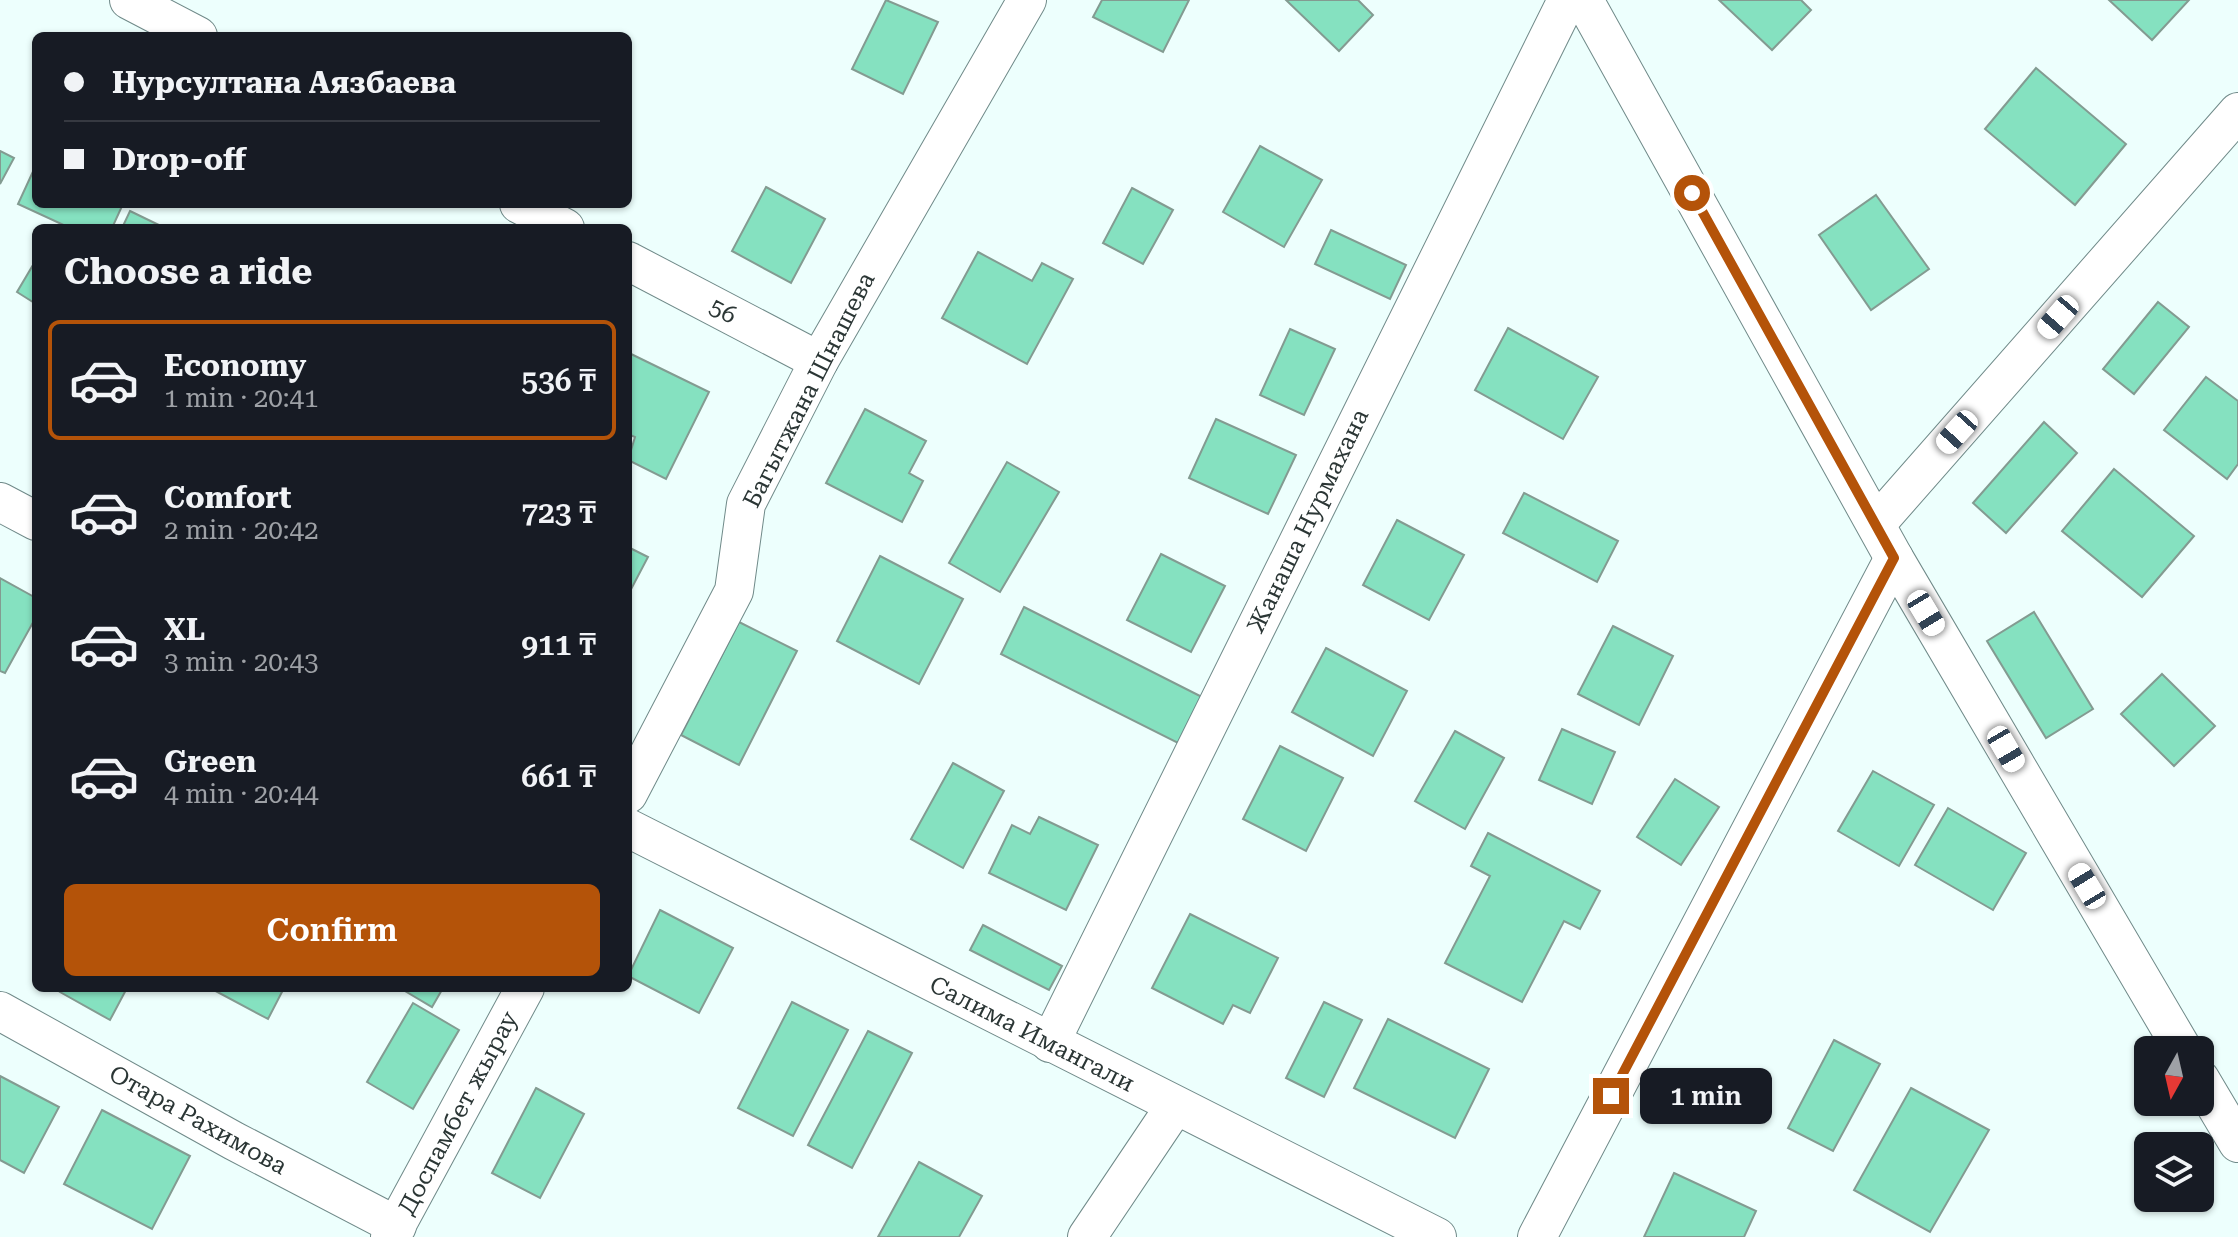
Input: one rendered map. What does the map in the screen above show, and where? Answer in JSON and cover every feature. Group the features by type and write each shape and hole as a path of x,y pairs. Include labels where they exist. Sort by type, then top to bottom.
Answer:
{"street":[{"path":"129,0 190,32"},
{"name":"Багытжана Шнашева","path":"632,786 734,591 746,504 819,361 1027,0"},
{"name":"Жанаша Нурмахана","path":"1050,1043 1567,0"},
{"path":"1584,0 1894,558 2175,1036"},
{"path":"1877,523 2238,112"},
{"path":"527,208 557,224"},
{"name":"56","path":"632,263 819,361"},
{"path":"0,502 32,519"},
{"path":"1537,1237 1894,558"},
{"name":"Салима Имангали","path":"632,830 1437,1237"},
{"name":"Доспамбет жырау","path":"394,1231 523,992"},
{"name":"Отара Рахимова","path":"0,1011 394,1231"},
{"path":"2214,1103 2238,1143"},
{"path":"1087,1237 1175,1106"}],"building":[{"path":"886,0 938,22 903,94 852,69"},
{"path":"1102,0 1189,0 1163,52 1093,17"},
{"path":"1286,0 1358,0 1373,15 1339,51"},
{"path":"1719,0 1801,0 1811,10 1772,50"},
{"path":"2109,0 2189,0 2152,40"},
{"path":"2036,68 2126,144 2075,205 1985,129"},
{"path":"1260,146 1322,180 1284,247 1223,212"},
{"path":"0,151 14,158 0,184"},
{"path":"32,174 32,208 121,208 114,224 61,224 18,204"},
{"path":"766,187 825,219 791,283 732,251"},
{"path":"1132,188 1173,210 1143,264 1103,243"},
{"path":"1876,195 1929,269 1871,310 1819,235"},
{"path":"130,211 157,224 124,224"},
{"path":"1331,230 1406,265 1390,299 1315,264"},
{"path":"978,252 1032,281 1042,263 1073,279 1027,364 942,318"},
{"path":"32,267 32,301 17,292"},
{"path":"2158,302 2189,327 2134,394 2103,369"},
{"path":"1508,328 1598,377 1563,439 1475,390"},
{"path":"1290,329 1335,349 1304,415 1260,395"},
{"path":"632,354 709,392 666,479 632,462 635,437 632,436"},
{"path":"2206,377 2238,401 2238,464 2227,479 2164,430"},
{"path":"865,409 926,441 909,473 923,481 902,522 826,483"},
{"path":"1216,419 1296,455 1268,514 1189,478"},
{"path":"2044,422 2077,453 2006,533 1973,503"},
{"path":"1007,462 1059,492 1000,592 949,563"},
{"path":"2114,469 2194,536 2142,597 2062,531"},
{"path":"1524,493 1618,541 1597,582 1503,533"},
{"path":"1397,520 1464,555 1429,620 1363,585"},
{"path":"632,549 648,557 632,587"},
{"path":"1161,554 1225,586 1191,652 1127,620"},
{"path":"880,556 963,599 919,684 837,641"},
{"path":"0,578 32,596 32,624 5,673 0,671"},
{"path":"1024,607 1204,698 1180,744 1001,654"},
{"path":"2034,612 2093,709 2046,738 1987,641"},
{"path":"739,622 797,651 739,765 681,735"},
{"path":"1613,626 1673,656 1639,725 1578,694"},
{"path":"1326,648 1407,691 1373,756 1292,712"},
{"path":"2162,674 2215,726 2174,766 2121,714"},
{"path":"1562,729 1615,752 1592,804 1539,780"},
{"path":"1455,731 1504,758 1465,829 1415,801"},
{"path":"1280,746 1343,778 1306,851 1243,819"},
{"path":"953,763 1004,791 963,868 911,839"},
{"path":"1873,771 1934,805 1899,866 1838,831"},
{"path":"1675,779 1719,807 1681,865 1637,837"},
{"path":"1948,808 2026,853 1993,910 1915,865"},
{"path":"1039,817 1098,845 1066,910 989,873 1012,825 1030,834"},
{"path":"1488,833 1600,891 1580,929 1564,921 1522,1002 1445,963 1490,876 1471,866"},
{"path":"660,910 733,948 699,1013 632,978 632,968"},
{"path":"1190,914 1278,958 1250,1013 1233,1005 1223,1024 1152,988"},
{"path":"983,925 1062,966 1049,990 970,950"},
{"path":"60,992 125,992 110,1020"},
{"path":"217,992 282,992 268,1019"},
{"path":"407,992 441,992 432,1007"},
{"path":"792,1002 848,1030 793,1136 738,1108"},
{"path":"1324,1002 1362,1020 1324,1097 1286,1078"},
{"path":"413,1003 459,1030 413,1109 367,1082"},
{"path":"1388,1019 1489,1069 1455,1138 1354,1088"},
{"path":"868,1031 912,1053 852,1168 808,1145"},
{"path":"1834,1040 1880,1064 1833,1151 1788,1128"},
{"path":"0,1076 59,1107 24,1173 0,1160"},
{"path":"536,1088 584,1114 540,1198 492,1173"},
{"path":"1911,1088 1989,1130 1930,1232 1854,1190"},
{"path":"102,1110 190,1156 152,1229 64,1184"},
{"path":"919,1162 982,1196 959,1237 878,1237"},
{"path":"1674,1173 1756,1211 1744,1237 1644,1237"}],"route":[{"path":"1611,1096 1894,558 1692,193"}]}
